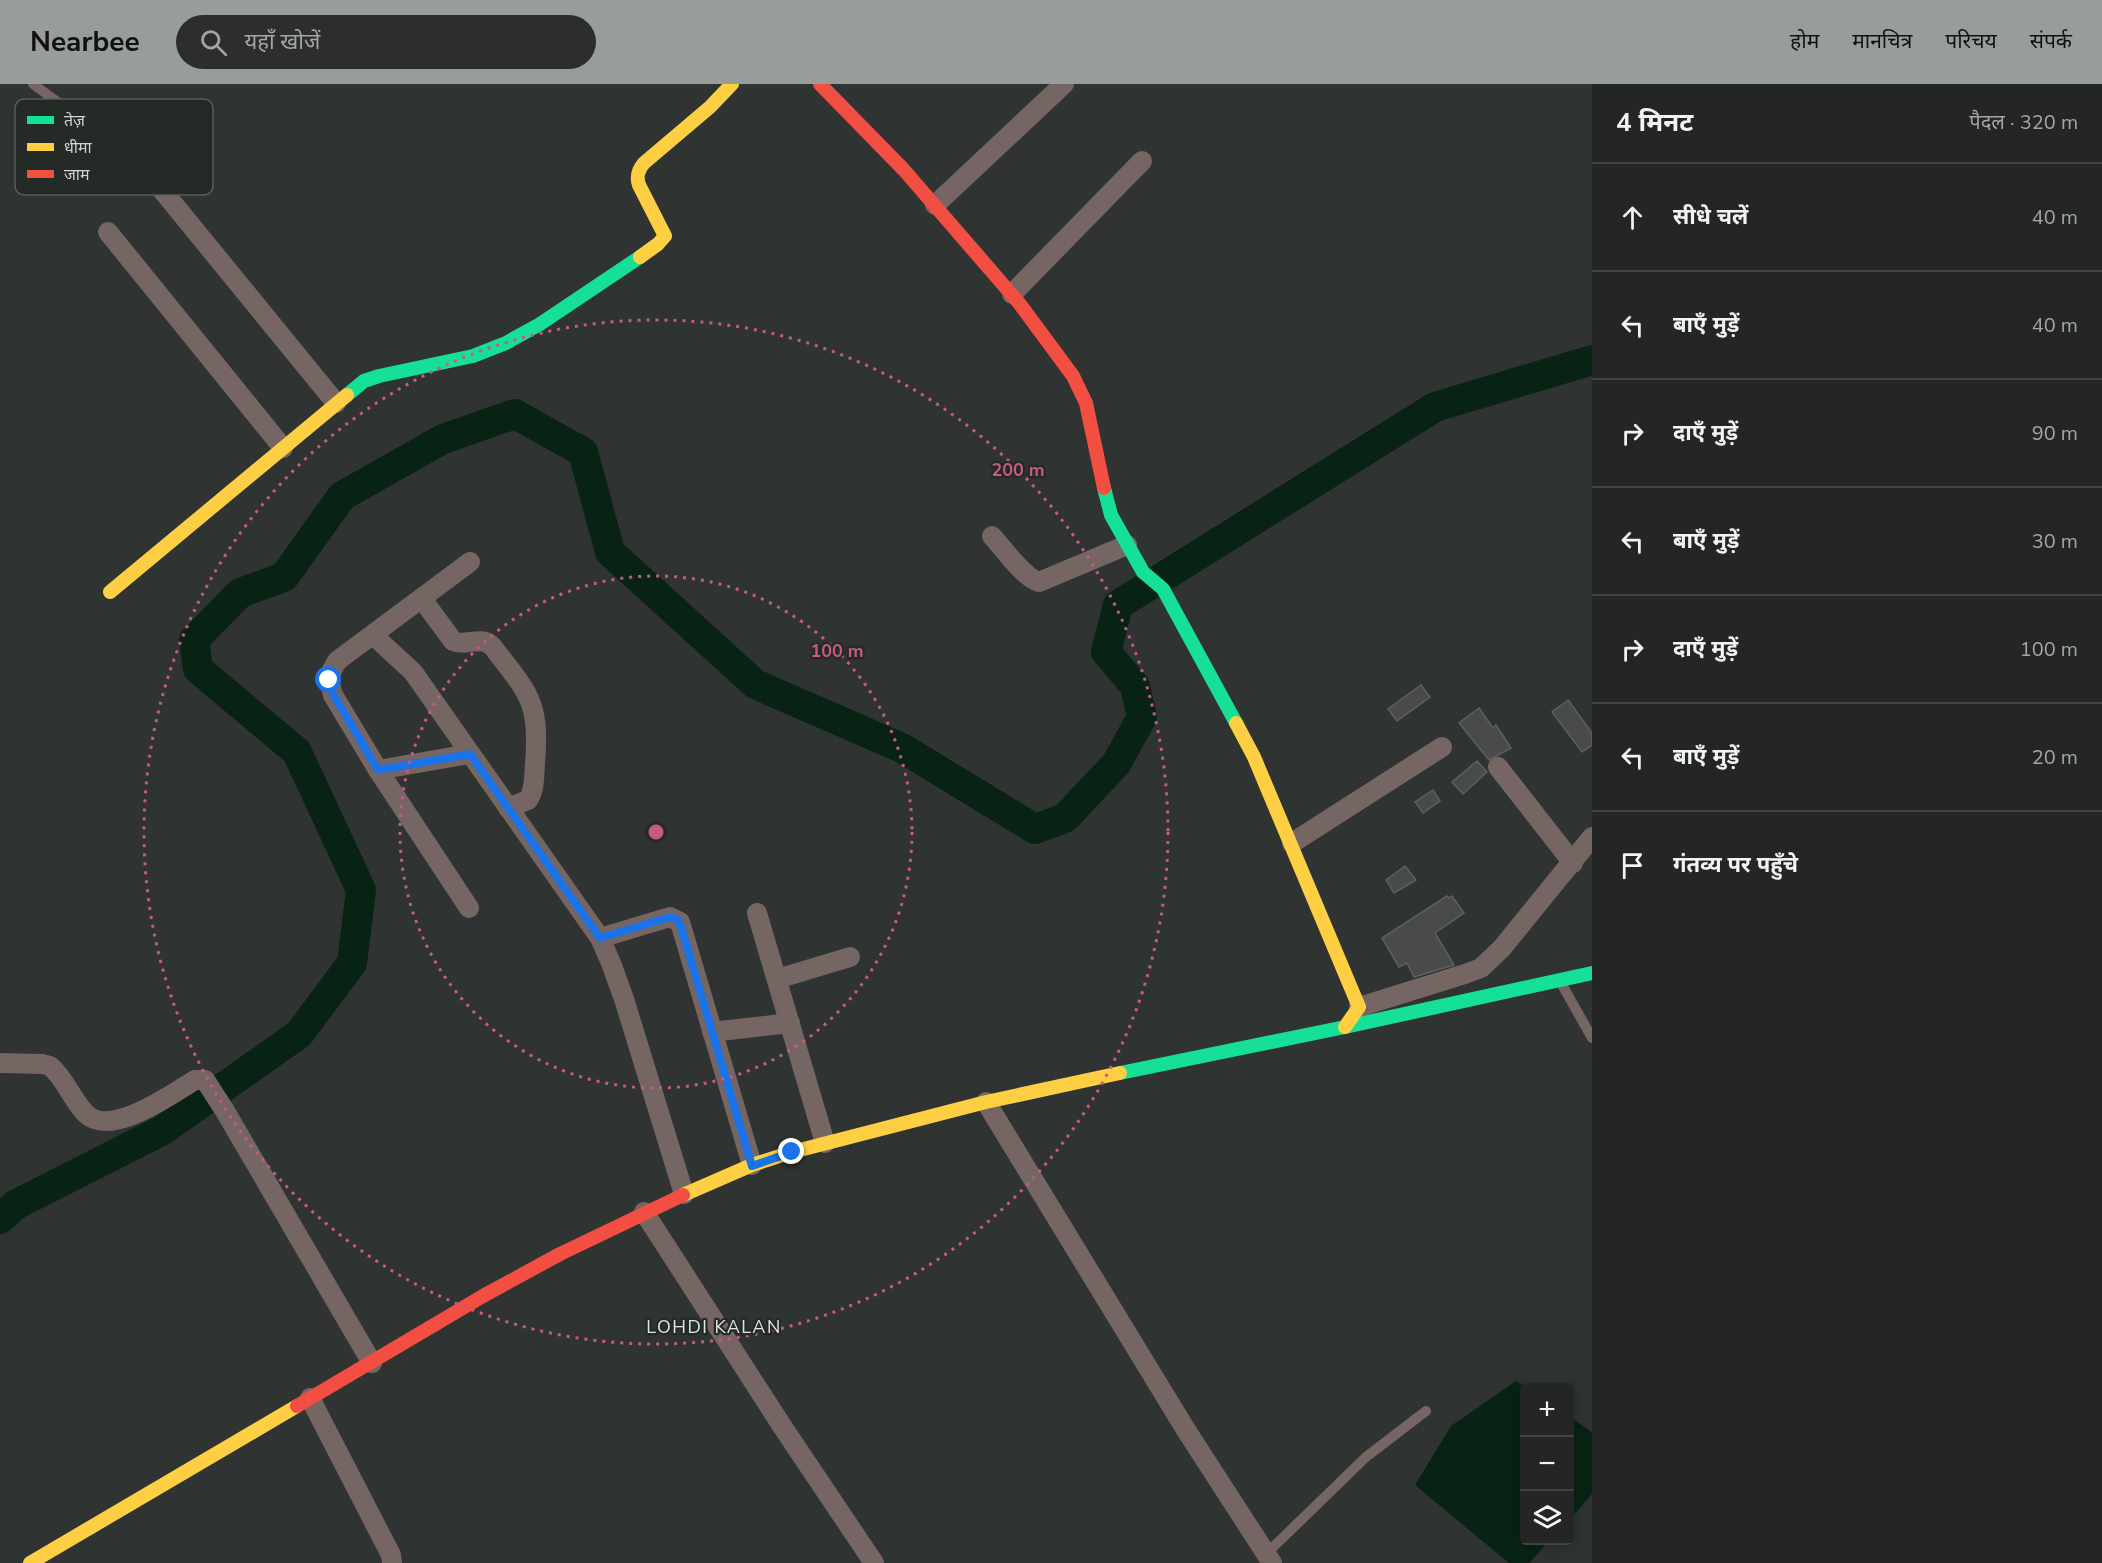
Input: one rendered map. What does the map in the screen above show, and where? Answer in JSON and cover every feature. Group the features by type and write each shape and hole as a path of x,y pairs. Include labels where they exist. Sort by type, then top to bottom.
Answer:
{"street":[{"path":"110,592 364,381 470,357 502,346 585,294 658,244 664,232 639,185 637,173 644,163 710,107 732,84"},
{"path":"820,84 904,170 1012,294 1082,390 1111,515 1143,572 1163,589 1254,757 1359,1007"},
{"path":"935,205 1064,84"},
{"path":"1012,294 1142,161"},
{"path":"166,195 336,404"},
{"path":"108,232 283,448"},
{"path":"992,536 1024,572 1039,582 1127,544"},
{"path":"469,908 378,770 333,694 329,680 337,662 471,562"},
{"path":"422,598 453,641 460,644 483,640 492,646 530,698 538,735 532,794 525,802 508,808"},
{"path":"373,635 413,672 600,938 624,999 684,1194"},
{"path":"1292,843 1442,747"},
{"path":"378,770 470,754"},
{"path":"1498,767 1573,863"},
{"path":"1345,1027 1359,1007 1481,968 1502,948 1592,837"},
{"path":"757,913 825,1143"},
{"path":"600,938 670,917 677,919 752,1166"},
{"path":"777,979 850,957"},
{"path":"30,1563 550,1259 644,1212 752,1166 825,1143 986,1102 1592,973"},
{"path":"712,1032 790,1023"},
{"path":"0,1063 50,1066 88,1115 98,1120 132,1116 199,1079 204,1080 225,1111 372,1363"},
{"path":"986,1102 1186,1430 1269,1558"},
{"path":"644,1212 782,1426 874,1563"},
{"path":"310,1398 391,1555 392,1563"}],"lane":[{"path":"33,84 53,99"},
{"path":"1560,980 1592,1038"},
{"path":"1269,1558 1366,1457 1426,1412"}],"shaded area":[{"path":"1516,1381 1520,1384 1520,1545 1545,1545 1529,1563 1509,1563 1415,1485 1451,1426"},
{"path":"1574,1420 1592,1432 1592,1494 1574,1514"}],"building":[{"path":"1421,685 1430,697 1397,721 1388,709"},
{"path":"1568,700 1592,733 1592,745 1582,752 1552,712"},
{"path":"1479,708 1493,728 1496,725 1511,748 1489,760 1459,723"},
{"path":"1477,761 1487,772 1463,794 1452,782"},
{"path":"1433,790 1440,801 1423,813 1415,802"},
{"path":"1405,866 1416,880 1394,893 1386,880"},
{"path":"1447,896 1449,898 1452,896 1464,913 1435,933 1454,965 1414,977 1407,963 1399,967 1382,938"}],"waterway":[{"path":"0,1219 15,1205 163,1130 299,1034 352,963 361,890 297,752 198,669 194,640 240,593 284,577 342,496 443,439 515,414 583,452 610,552 755,684 902,748 1035,829 1065,818 1116,764 1142,717 1135,686 1106,652 1118,605 1435,407 1592,360"}],"traffic: fast":[{"path":"347,395 364,381 379,376 473,356 506,343 540,324 640,257"},
{"path":"1104,488 1111,515 1143,572 1163,589 1236,723"},
{"path":"1120,1073 1592,973"}],"traffic: slow":[{"path":"640,257 665,236 639,185 640,168 710,107 732,84"},
{"path":"110,592 347,395"},
{"path":"1236,723 1254,757 1359,1007 1345,1027"},
{"path":"683,1195 752,1165 792,1152 986,1102 1120,1073"},
{"path":"30,1563 297,1406"}],"traffic: jam":[{"path":"820,84 904,170 1019,303 1073,376 1086,403 1104,488"},
{"path":"297,1406 483,1296 560,1254 683,1195"}],"district":[{"name":"LOHDI KALAN","path":"714,1327"}],"route":[{"path":"329,680 333,694 378,770 470,754 600,938 670,917 680,922 752,1166 792,1152"}]}
